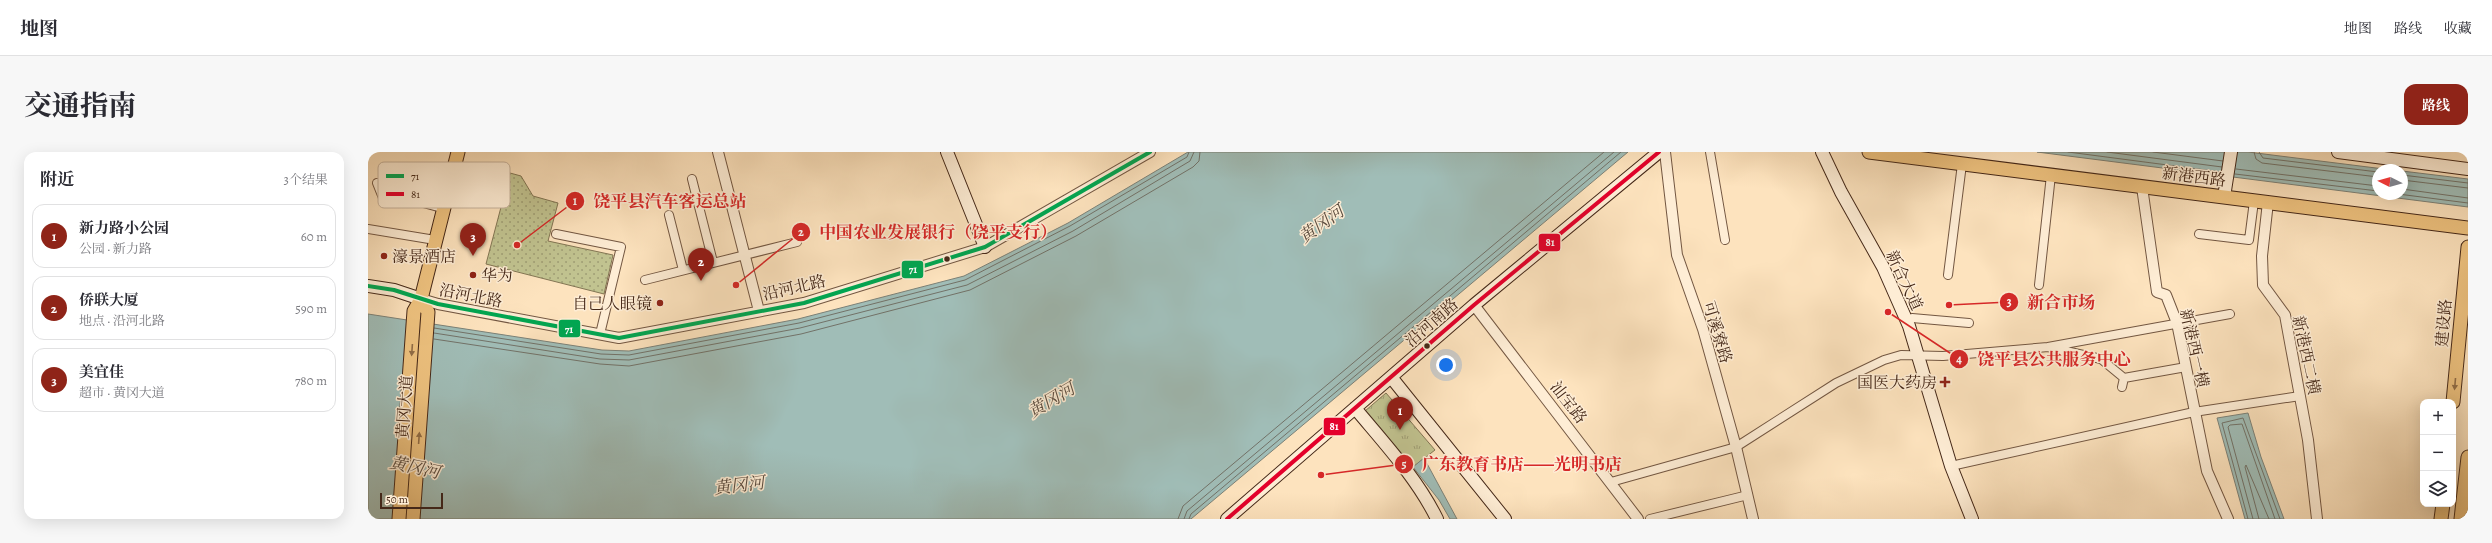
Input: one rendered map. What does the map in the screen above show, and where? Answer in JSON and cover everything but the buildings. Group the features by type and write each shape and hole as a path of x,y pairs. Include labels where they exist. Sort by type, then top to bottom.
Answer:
{"main road":[{"name":"黄冈大道","path":"455,162 458,152"},
{"path":"947,152 985,247"},
{"name":"沿河南路","path":"1227,519 1474,305 1658,152"},
{"name":"新合大道","path":"1822,152 1841,192 1883,267 1906,321 1951,466 1972,519"},
{"name":"新港西路","path":"1869,152 2468,228"},
{"path":"2224,197 2231,152"},
{"path":"2338,152 2468,169"},
{"name":"黄冈大道","path":"399,519 414,311 420,299 444,208"},
{"name":"建设路","path":"2453,399 2468,247"},
{"path":"368,286 394,290 420,299"},
{"name":"黄冈大道","path":"413,519 428,312 420,299"},
{"path":"1388,380 1497,519"},
{"path":"1388,380 1505,519"},
{"path":"1355,408 1422,493 1437,519"},
{"path":"2461,519 2468,457"},
{"path":"2441,519 2443,507"}],"street":[{"path":"718,152 759,312"},
{"name":"沿河北路","path":"420,299 438,304 619,338 804,303 985,247 1150,152"},
{"name":"可溪寮路","path":"1665,152 1677,256 1702,329 1736,447 1753,519"},
{"path":"1710,152 1725,240"},
{"path":"1948,275 1962,164"},
{"path":"2039,285 2051,175"},
{"path":"692,179 713,262"},
{"name":"新港西一横","path":"2142,186 2157,292 2166,295 2177,323 2207,471 2228,519"},
{"path":"2199,234 2249,240 2254,201"},
{"name":"新港西二横","path":"2268,202 2262,256 2263,285 2285,314 2300,396 2317,519"},
{"path":"669,215 683,270"},
{"path":"368,229 429,239"},
{"path":"556,234 621,248 600,334"},
{"path":"645,280 744,254 797,242"},
{"name":"汕宝路","path":"1474,305 1638,519"},
{"path":"1611,482 1736,447 1857,372 1901,355 1943,356 2048,347 2230,314"},
{"path":"1906,321 1912,318 1970,323"},
{"path":"2048,347 2101,359 2124,378 2186,367"},
{"path":"2122,387 2124,378"},
{"path":"1951,466 2194,412 2300,396"},
{"path":"1650,519 1748,494"}],"green space":[{"path":"510,173 521,176 533,196 558,203 548,241 613,255 604,294 486,264 501,208 510,208"},
{"path":"1386,393 1435,450 1413,467 1365,411"}],"water":[{"name":"黄冈河","path":"1188,152 1628,152 1191,519 368,519 368,314 602,350 629,351 798,319 964,276 1068,223"},
{"path":"2037,152 2248,152 2372,168 2372,195"},
{"path":"2408,172 2468,179 2468,207 2408,199"},
{"path":"2248,413 2261,457 2284,519 2245,519 2217,418"},
{"path":"1424,458 1457,519 1450,519 1439,500 1413,467"}],"transit line":[{"name":"71","path":"368,286 394,290 438,304 619,338 804,303 985,247 1150,152"},
{"name":"81","path":"1227,519 1474,305 1659,152"}],"place":[{"name":"饶平县汽车客运总站","path":"517,245"},
{"name":"濠景酒店","path":"384,256"},
{"name":"美宜佳","path":"473,256"},
{"name":"华为","path":"473,275"},
{"name":"侨联大厦","path":"701,281"},
{"name":"中国农业发展银行（饶平支行）","path":"736,285"},
{"name":"自己人眼镜","path":"660,303"},
{"name":"新合市场","path":"1949,305"},
{"name":"饶平县公共服务中心","path":"1888,312"},
{"name":"国医大药房","path":"1945,382"},
{"name":"新力路小公园","path":"1400,430"},
{"name":"广东教育书店——光明书店","path":"1321,475"}]}
